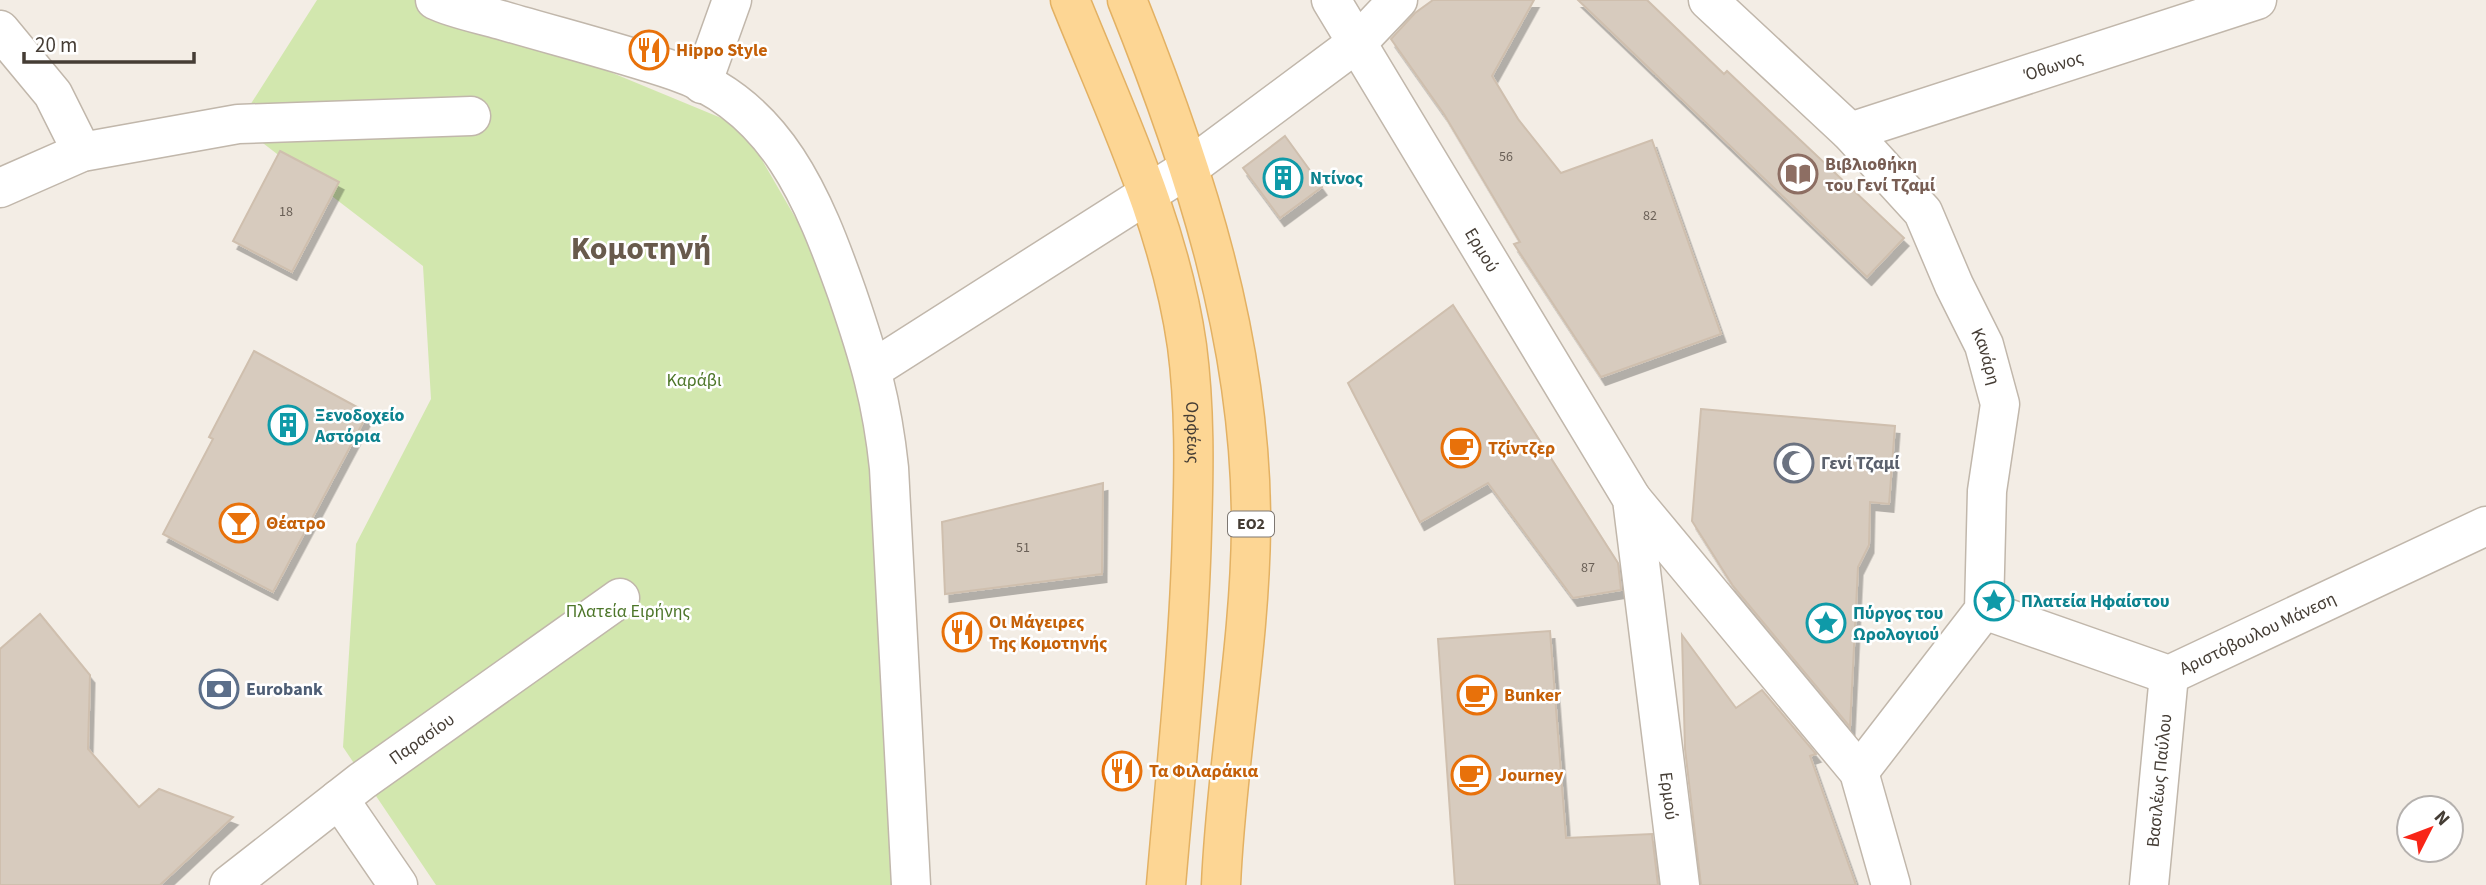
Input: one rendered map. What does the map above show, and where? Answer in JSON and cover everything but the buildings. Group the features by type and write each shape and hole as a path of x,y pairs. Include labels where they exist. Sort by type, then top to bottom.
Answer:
{"main road":[{"name":"Ορφέως","path":"1070,0 1149,195 1168,258 1187,345 1195,436 1190,602 1166,885"},
{"name":"ΕΟ2","path":"1127,0 1190,167 1210,231 1231,326 1247,427 1251,526 1248,608 1221,885"}],"street":[{"path":"435,0 678,72 743,108 769,135 796,173 823,225 873,369 883,411 889,468 911,885"},
{"path":"702,85 732,0"},
{"name":"Ερμού","path":"1331,0 1632,499 1859,772"},
{"path":"873,369 1190,167 1358,43 1398,0"},
{"name":"Κανάρη","path":"1707,0 1850,132 1923,212 1954,285 1984,345 2000,404 1987,491 1984,610"},
{"name":"Όθωνος","path":"1850,132 2257,0"},
{"path":"0,30 53,94 82,152"},
{"path":"0,188 82,152 238,124 471,116"},
{"name":"Ερμού","path":"1632,499 1680,885"},
{"name":"Αριστόβουλου Μάνεση","path":"1984,610 2169,675 2486,526"},
{"name":"Παρασίου","path":"229,885 339,799 620,598"},
{"path":"1891,885 1859,772 1984,610"},
{"name":"Βασιλέως Παύλου","path":"2149,885 2169,675"},
{"path":"339,799 398,885"}],"green space":[{"name":"Πλατεία Ειρήνης","path":"317,0 436,0 743,127 877,359 912,885 436,885 343,747 356,544 431,399 423,266 238,124"}],"place":[{"name":"Hippo Style","path":"649,50"},
{"name":"Βιβλιοθήκη του Γενί Τζαμί","path":"1798,174"},
{"name":"Ντίνος","path":"1283,178"},
{"name":"Ξενοδοχείο Αστόρια","path":"288,425"},
{"name":"Τζίντζερ","path":"1461,448"},
{"name":"Γενί Τζαμί","path":"1794,463"},
{"name":"Θέατρο","path":"239,523"},
{"name":"Πλατεία Ηφαίστου","path":"1994,601"},
{"name":"Πύργος του Ωρολογιού","path":"1826,623"},
{"name":"Οι Μάγειρες Της Κομοτηνής","path":"962,632"},
{"name":"Eurobank","path":"219,689"},
{"name":"Bunker","path":"1477,695"},
{"name":"Τα Φιλαράκια","path":"1122,771"},
{"name":"Journey","path":"1471,775"}],"district":[{"name":"Κομοτηνή","path":"641,249"}],"park label":[{"name":"Καράβι","path":"694,380"}]}
